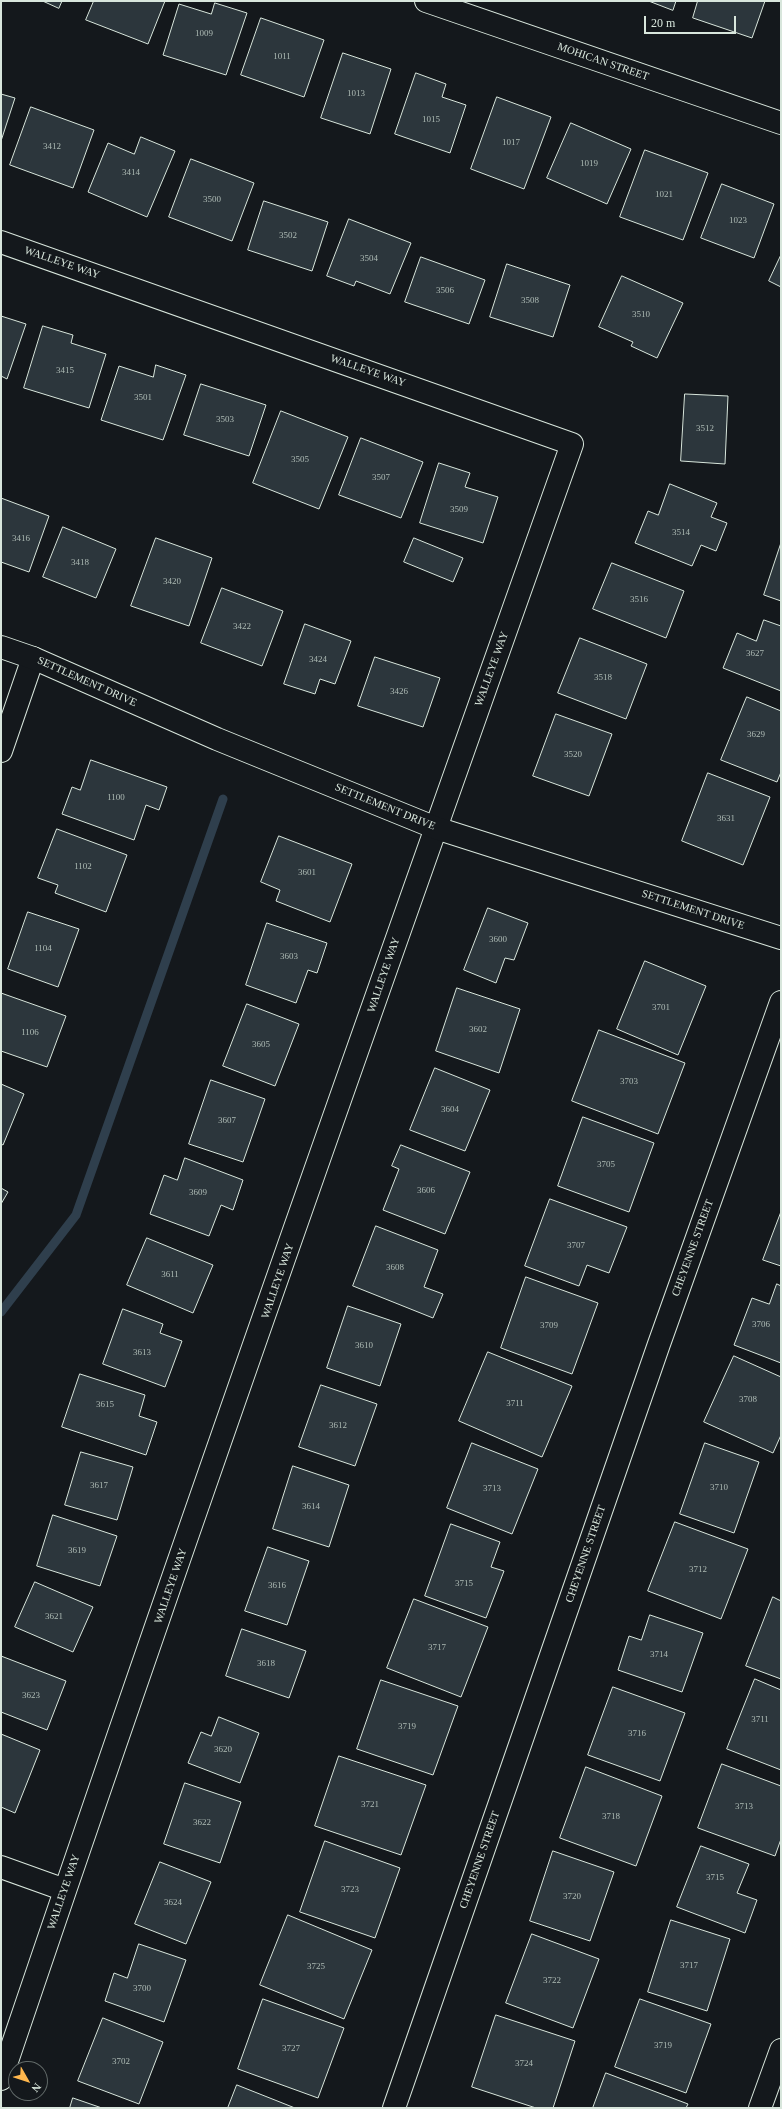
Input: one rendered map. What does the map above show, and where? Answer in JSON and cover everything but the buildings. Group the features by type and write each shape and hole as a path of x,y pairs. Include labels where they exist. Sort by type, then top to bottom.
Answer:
{"street":[{"name":"MOHICAN STREET","path":"426,1 781,123"},
{"name":"WALLEYE WAY","path":"1,242 572,444 436,828 65,1890 1,2079"},
{"name":"SETTLEMENT DRIVE","path":"1,647 33,658 217,739 436,828 781,938"},
{"path":"1,751 33,658"},
{"name":"CHEYENNE STREET","path":"394,2108 659,1344 781,1002"},
{"path":"1,1867 65,1890"},
{"path":"760,2108 781,2050"}],"waterway":[{"path":"1,1312 76,1215 223,799"}]}
